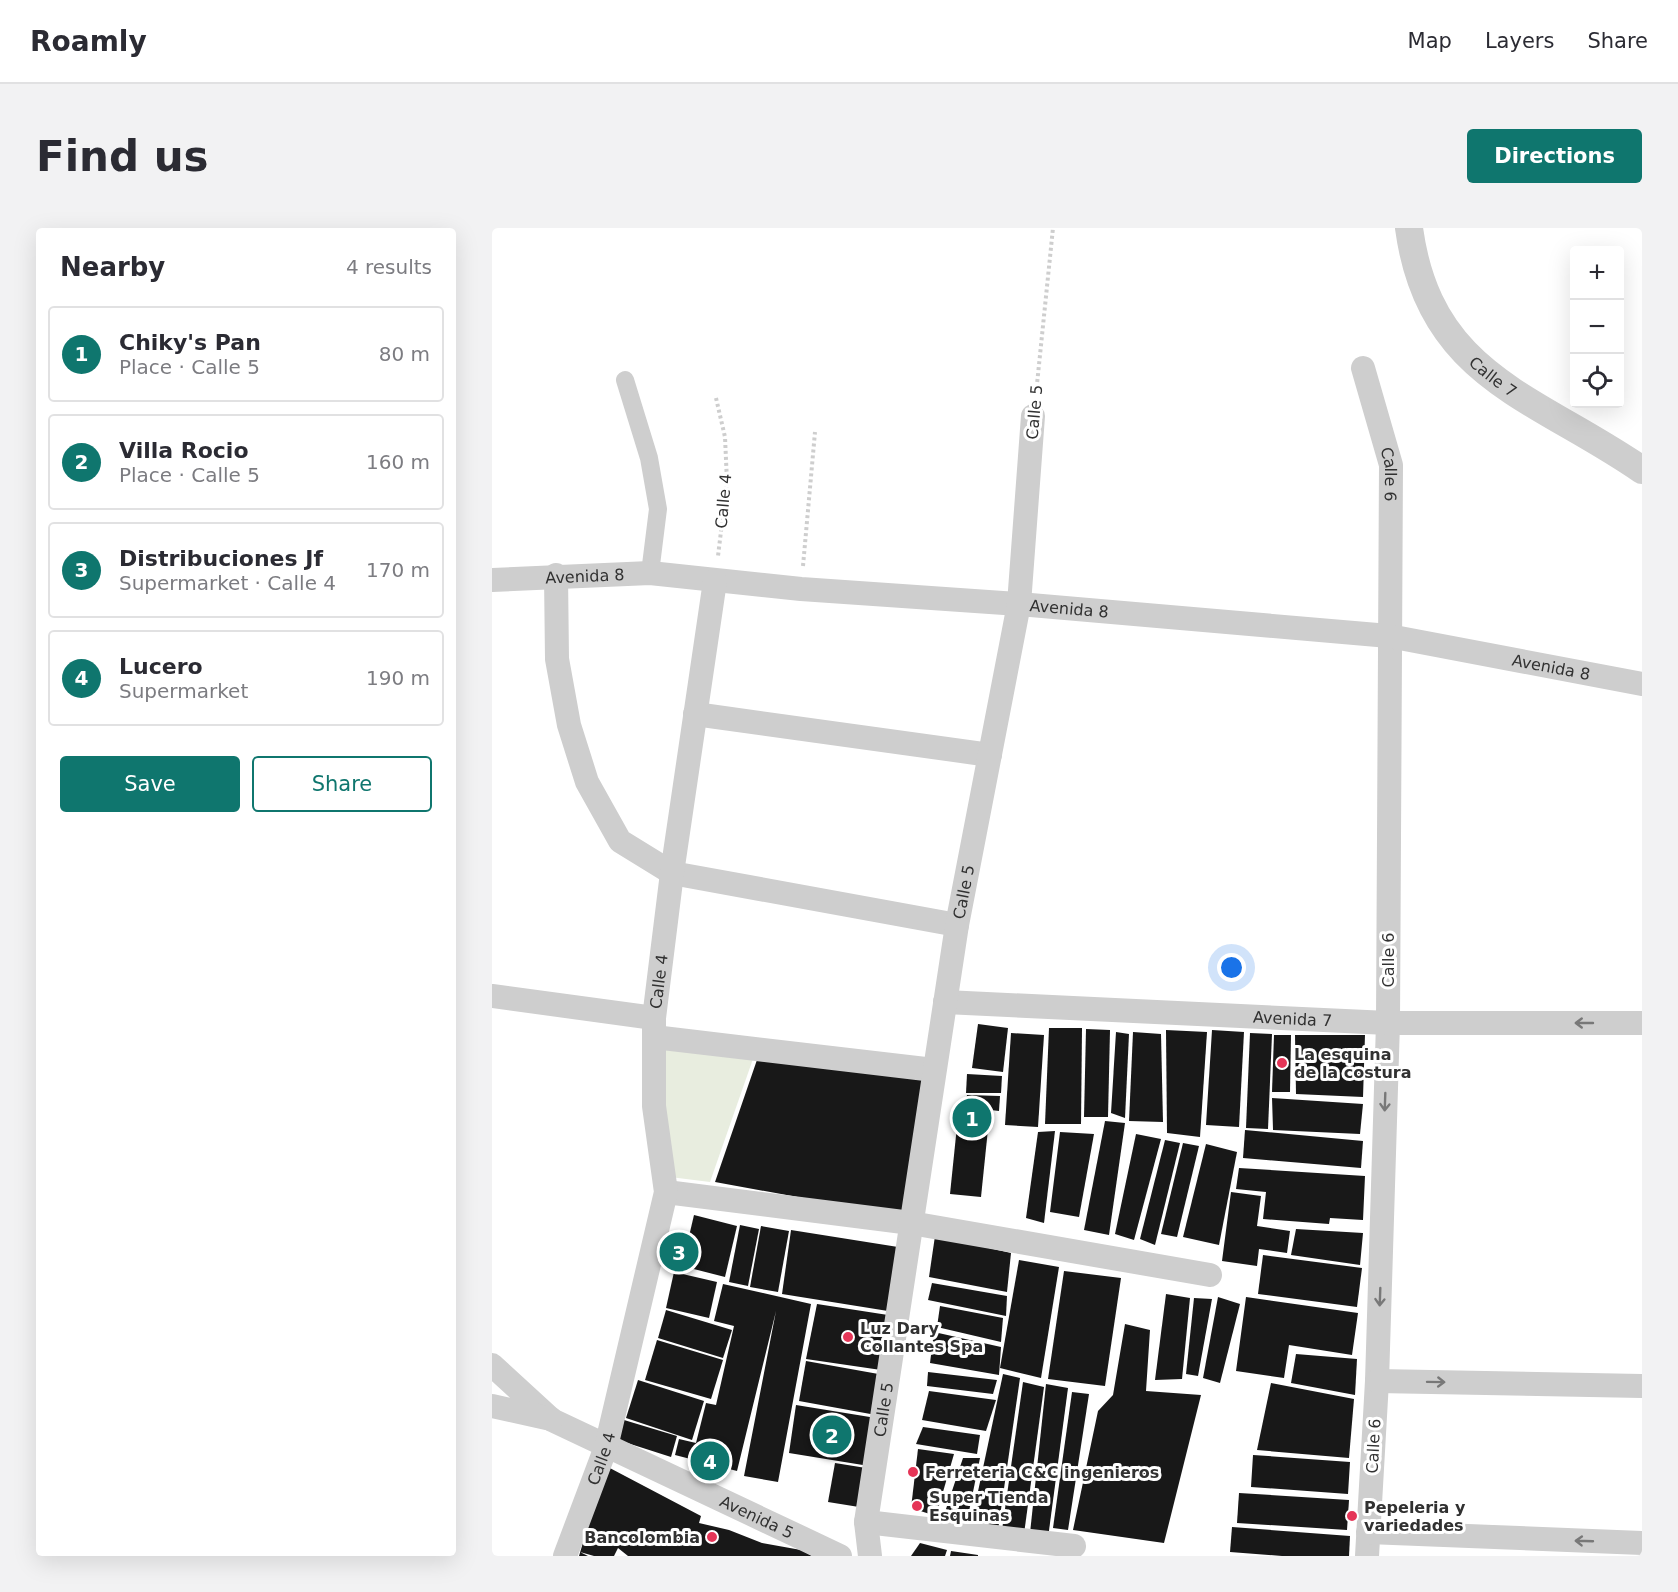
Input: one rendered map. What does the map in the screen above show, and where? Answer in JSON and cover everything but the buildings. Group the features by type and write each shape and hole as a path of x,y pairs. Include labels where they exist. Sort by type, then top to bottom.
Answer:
{"street":[{"name":"Calle 7","path":"1409,228 1414,261 1429,303 1453,342 1471,361 1512,392 1608,447 1642,470"},
{"name":"Calle 6","path":"1363,368 1390,465 1388,1023 1377,1381 1367,1556"},
{"path":"625,380 649,458 658,509 650,573"},
{"name":"Calle 5","path":"870,1556 866,1522 934,1070 957,925 1018,604 1034,416"},
{"name":"Avenida 8","path":"492,580 556,575 650,573 801,589 1018,604 1389,636 1642,684"},
{"path":"556,575 557,659 569,725 587,782 620,841 672,873 957,925"},
{"name":"Calle 4","path":"565,1556 606,1447 666,1192 654,1106 654,1027 672,873 715,580"},
{"path":"695,714 990,755"},
{"path":"492,996 654,1027 934,1070"},
{"name":"Avenida 7","path":"945,1002 1388,1023 1642,1023"},
{"path":"666,1192 911,1223 1210,1275"},
{"name":"Avenida 5","path":"492,1365 552,1420 840,1556"},
{"path":"1377,1381 1642,1386"},
{"path":"492,1406 552,1420"},
{"path":"866,1522 1074,1546"},
{"path":"1368,1532 1642,1543"}],"path":[{"name":"Calle 5","path":"1034,416 1053,228"},
{"name":"Calle 4","path":"715,580 727,482 724,436 717,398"},
{"path":"801,589 815,432"}],"shaded area":[{"path":"660,1044 754,1056 710,1182 670,1177"}],"place":[{"name":"La esquina de la costura","path":"1282,1063"},
{"name":"Chiky's Pan","path":"972,1118"},
{"name":"Distribuciones Jf","path":"679,1252"},
{"name":"Luz Dary Collantes Spa","path":"848,1337"},
{"name":"Villa Rocio","path":"832,1435"},
{"name":"Lucero","path":"710,1461"},
{"name":"Ferreteria C&C ingenieros","path":"913,1472"},
{"name":"Super Tienda Esquinas","path":"917,1506"},
{"name":"Pepeleria y variedades","path":"1352,1516"},
{"name":"Bancolombia","path":"712,1537"}]}
